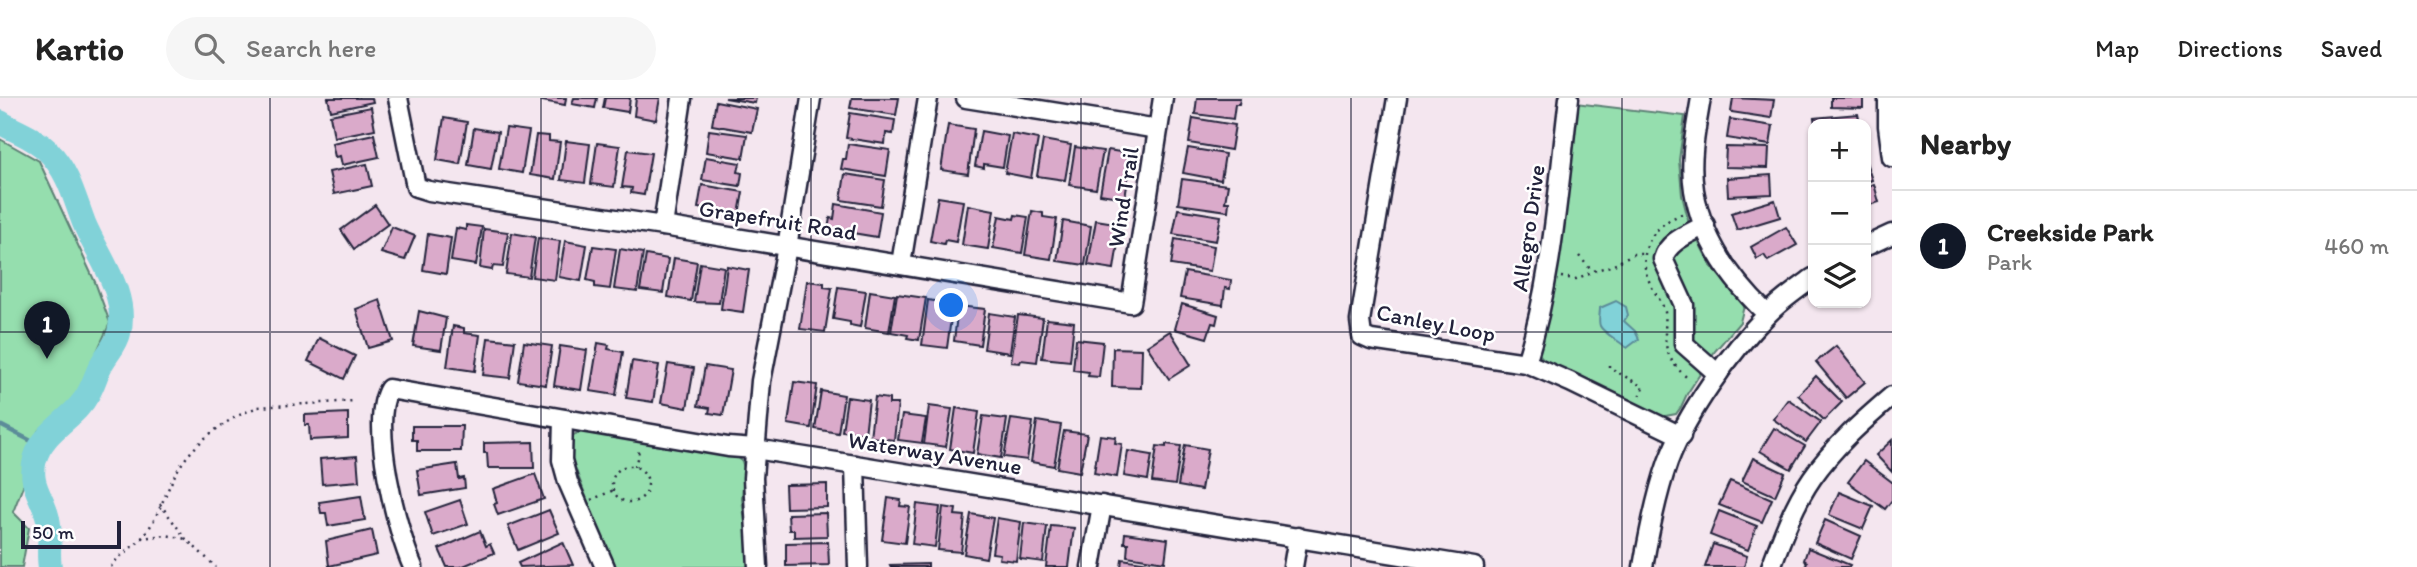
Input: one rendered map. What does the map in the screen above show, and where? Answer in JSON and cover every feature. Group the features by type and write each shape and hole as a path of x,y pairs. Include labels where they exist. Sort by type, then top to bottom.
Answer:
{"street":[{"name":"Grapefruit Road","path":"398,98 416,187 429,191 663,226 1131,303"},
{"path":"663,226 682,98"},
{"path":"758,567 753,478 761,381 787,247 811,98"},
{"path":"901,264 928,98"},
{"path":"966,98 1158,129"},
{"name":"Wind Trail","path":"1131,303 1163,98"},
{"name":"Canley Loop","path":"1396,98 1360,321 1362,336 1371,340 1525,363 1681,436"},
{"name":"Allegro Drive","path":"1525,363 1543,303 1551,255 1569,98"},
{"path":"1701,98 1693,149 1694,189 1704,225 1718,256 1742,290 1767,314"},
{"path":"1888,98 1892,157"},
{"path":"1704,225 1674,242 1663,259 1684,305 1684,344 1718,374"},
{"path":"1868,245 1892,234"},
{"path":"1643,567 1653,513 1669,460 1681,436 1718,374 1767,314 1808,282"},
{"name":"Waterway Avenue","path":"412,567 398,528 387,476 383,405 389,389 728,447 855,465 1474,567"},
{"path":"1771,567 1783,535 1811,479 1842,440 1892,396"},
{"path":"563,419 562,460 568,482 605,567"},
{"path":"855,465 858,567"},
{"path":"1091,567 1102,505"},
{"path":"1293,567 1298,537"}],"path":[{"path":"1561,276 1576,279 1614,265 1632,254 1644,254"},
{"path":"1579,256 1592,271"},
{"path":"1609,365 1643,387 1637,400"},
{"path":"111,567 118,557 141,538 177,471 204,438 258,407 355,401"},
{"path":"635,467 639,450"},
{"path":"626,466 635,467 642,470 648,481 646,492 631,502 625,501 614,490 612,482 616,472 626,466"},
{"path":"590,500 614,490"},
{"path":"160,504 186,538 216,567"},
{"path":"141,538 166,535 186,538"}],"green space":[{"path":"1575,103 1685,116 1679,160 1682,195 1689,223 1711,266 1744,306 1740,322 1715,351 1676,414 1660,417 1547,363 1538,353 1538,344 1553,294"},
{"path":"0,139 39,161 95,282 110,323 77,395 38,431 26,478 13,512 29,528 22,567 0,567"},
{"path":"586,430 735,455 742,461 744,468 742,499 751,567 613,567 572,460 569,445 573,435"}],"water":[{"path":"1616,301 1626,307 1628,315 1624,321 1639,339 1627,348 1605,332 1599,324 1600,308"}],"building":[{"path":"328,98 372,98 373,102 331,111"},
{"path":"542,98 566,98 565,105 542,101"},
{"path":"574,98 597,98 595,108 572,104"},
{"path":"605,98 630,98 628,112 603,108"},
{"path":"636,98 660,98 656,120 634,116"},
{"path":"725,98 756,98 755,103"},
{"path":"852,98 899,98 896,115 850,108"},
{"path":"1197,98 1240,98 1239,104 1235,104 1233,119 1195,114"},
{"path":"1733,98 1774,100 1771,118 1731,112"},
{"path":"1831,98 1863,98 1863,108 1831,107"},
{"path":"716,101 757,109 752,132 712,125"},
{"path":"371,107 375,129 334,137 330,115"},
{"path":"850,113 895,120 893,134 886,133 885,144 846,138"},
{"path":"1858,114 1859,119 1814,119"},
{"path":"444,118 467,122 460,164 437,160"},
{"path":"1193,118 1235,125 1231,150 1189,143"},
{"path":"1730,119 1773,126 1770,145 1727,138"},
{"path":"948,125 974,129 968,174 941,170"},
{"path":"474,128 498,132 491,169 468,165"},
{"path":"506,128 529,131 522,173 499,169"},
{"path":"709,130 747,135 743,158 706,152"},
{"path":"981,131 1008,136 1003,167 984,164 984,168 975,166"},
{"path":"374,134 379,157 342,165 340,156 335,157 332,143"},
{"path":"1012,134 1038,139 1031,178 1005,173"},
{"path":"536,135 549,136 549,141 560,142 555,179 530,175"},
{"path":"1043,140 1071,145 1065,180 1037,176"},
{"path":"566,141 590,144 585,183 561,180"},
{"path":"597,143 620,146 614,187 591,184"},
{"path":"848,144 890,150 886,176 841,169 843,159 846,159"},
{"path":"1075,147 1103,151 1096,189 1069,185"},
{"path":"1726,147 1769,148 1768,168 1725,167"},
{"path":"1188,148 1225,154 1221,180 1183,173"},
{"path":"628,150 651,153 644,195 631,193 632,188 622,187"},
{"path":"1108,150 1132,154 1125,198 1100,194"},
{"path":"706,157 740,163 740,186 702,180"},
{"path":"367,164 372,186 334,194 329,172"},
{"path":"845,174 885,180 881,206 841,200"},
{"path":"1771,175 1772,194 1728,196 1727,178"},
{"path":"1182,179 1228,185 1225,202 1229,202 1228,211 1178,204"},
{"path":"1874,184 1879,202 1871,204 1871,185"},
{"path":"702,185 743,192 739,214 698,208"},
{"path":"938,197 963,201 956,242 945,240 944,244 930,241"},
{"path":"1775,200 1780,217 1737,230 1731,213"},
{"path":"836,204 881,212 877,237 828,229 830,218 834,219"},
{"path":"375,205 388,224 354,249 341,230"},
{"path":"968,205 994,210 988,249 962,245"},
{"path":"1178,209 1221,216 1216,241 1173,234"},
{"path":"1032,211 1043,213 1043,217 1057,219 1051,259 1025,255"},
{"path":"1015,215 1028,217 1022,253 993,248 999,216 1014,219"},
{"path":"1096,220 1121,224 1114,269 1088,265"},
{"path":"1063,221 1091,226 1085,265 1057,261"},
{"path":"466,225 482,227 476,265 451,261 456,228 466,230"},
{"path":"392,227 415,236 405,260 381,253"},
{"path":"1786,227 1797,245 1768,261 1764,255 1757,259 1751,247"},
{"path":"484,229 508,232 503,267 493,266 492,270 480,268"},
{"path":"512,233 535,237 529,277 506,274"},
{"path":"428,234 451,238 446,274 423,270"},
{"path":"538,238 560,241 555,280 532,277"},
{"path":"1175,239 1214,246 1210,271 1171,265"},
{"path":"565,241 587,245 581,281 559,277"},
{"path":"593,246 616,249 610,289 595,287 595,282 587,280"},
{"path":"620,249 643,253 637,292 614,289"},
{"path":"646,255 668,259 663,293 640,290"},
{"path":"674,258 697,262 691,301 668,297"},
{"path":"700,263 724,267 719,303 694,302"},
{"path":"727,266 749,270 743,312 721,309"},
{"path":"1185,272 1231,280 1230,289 1225,288 1223,305 1180,298"},
{"path":"807,281 824,283 824,287 832,288 825,332 800,329"},
{"path":"838,287 866,291 860,327 833,319"},
{"path":"870,291 895,295 889,332 865,328"},
{"path":"897,294 926,298 919,340 891,332"},
{"path":"380,300 393,341 368,348 356,309"},
{"path":"928,300 953,304 947,348 922,345"},
{"path":"1182,304 1218,315 1207,338 1175,329"},
{"path":"958,306 985,309 980,345 954,341"},
{"path":"419,311 446,318 441,350 413,346"},
{"path":"989,313 1015,317 1010,353 984,349"},
{"path":"1018,315 1043,318 1037,362 1011,362"},
{"path":"1047,319 1074,322 1070,361 1042,358"},
{"path":"453,326 464,328 464,333 480,335 475,371 447,367"},
{"path":"1170,331 1191,365 1169,379 1147,346"},
{"path":"319,338 355,356 344,379 308,361"},
{"path":"488,338 515,341 510,378 483,375"},
{"path":"1076,339 1103,342 1099,377 1088,376 1089,372 1073,370"},
{"path":"524,342 552,346 546,385 518,381"},
{"path":"598,343 609,345 608,349 623,352 616,395 590,391"},
{"path":"560,346 587,350 581,390 554,386"},
{"path":"1836,346 1865,382 1846,398 1816,362"},
{"path":"1113,348 1142,349 1141,388 1112,387"},
{"path":"632,361 659,365 653,402 626,398"},
{"path":"668,364 694,368 687,408 661,403"},
{"path":"705,366 731,370 723,415 709,413 710,408 698,406"},
{"path":"1816,376 1842,402 1824,420 1798,395"},
{"path":"794,382 817,385 811,428 788,424"},
{"path":"821,391 844,395 838,433 815,429"},
{"path":"847,397 869,400 865,434 842,431"},
{"path":"875,397 889,399 889,404 898,404 894,440 870,437"},
{"path":"1788,399 1821,422 1806,442 1773,419"},
{"path":"929,406 952,409 946,447 924,444"},
{"path":"956,408 979,412 973,453 950,449"},
{"path":"348,413 348,438 310,440 305,415"},
{"path":"902,415 926,418 922,443 898,440"},
{"path":"983,416 1007,419 1001,458 977,454"},
{"path":"1011,419 1033,422 1027,460 1004,457"},
{"path":"1037,421 1061,425 1054,466 1031,462"},
{"path":"412,426 462,426 461,451 417,451 417,440 412,440"},
{"path":"1774,428 1805,446 1791,469 1760,451"},
{"path":"1064,431 1087,434 1080,472 1057,468"},
{"path":"1100,435 1116,437 1115,443 1122,444 1117,477 1094,473"},
{"path":"1892,440 1892,472 1876,455"},
{"path":"533,442 534,468 488,468 484,443"},
{"path":"1166,444 1181,446 1175,485 1152,482 1157,446 1166,447"},
{"path":"1185,445 1208,449 1201,490 1178,486"},
{"path":"1128,451 1152,455 1148,480 1124,476"},
{"path":"357,456 359,481 322,484 320,459"},
{"path":"1753,458 1785,473 1775,496 1742,481"},
{"path":"1864,461 1892,482 1892,500 1885,509 1848,482"},
{"path":"457,464 459,479 464,478 465,488 421,495 417,470"},
{"path":"535,474 544,499 498,515 493,489"},
{"path":"1730,481 1772,499 1762,522 1719,505"},
{"path":"827,484 827,507 786,508 785,485"},
{"path":"1839,492 1873,506 1863,529 1829,515"},
{"path":"361,496 365,520 328,526 326,513 321,513 319,502"},
{"path":"888,498 901,500 900,506 910,507 905,543 882,540"},
{"path":"460,500 468,524 433,536 425,512"},
{"path":"917,504 940,507 935,547 912,544"},
{"path":"943,507 956,509 955,515 965,516 961,552 938,550"},
{"path":"549,510 559,533 518,550 508,526"},
{"path":"1719,511 1757,526 1748,550 1710,535"},
{"path":"826,513 827,536 794,537 794,530 789,530 788,514"},
{"path":"971,514 993,518 986,558 964,554"},
{"path":"997,518 1021,522 1016,561 999,559 1000,554 992,553"},
{"path":"1825,520 1861,536 1851,559 1815,543"},
{"path":"1024,523 1047,526 1043,562 1020,559"},
{"path":"1051,526 1074,528 1069,567 1046,567"},
{"path":"372,530 377,555 329,566 326,541"},
{"path":"480,531 486,546 490,544 494,553 461,567 447,567 439,549"},
{"path":"1125,533 1168,539 1165,562 1127,556 1128,543 1124,543"},
{"path":"563,542 573,565 520,567 518,563"},
{"path":"828,542 829,565 786,566 786,543"},
{"path":"1713,544 1747,556 1744,567 1705,567"},
{"path":"1808,548 1850,565 1805,567"},
{"path":"1122,559 1163,565 1163,567 1121,567"},
{"path":"928,564 928,567 890,565"}],"waterway":[{"path":"0,122 44,147 62,168 120,304 118,337 90,390 75,411 45,440 35,459 33,477 49,525 50,567"},
{"path":"0,425 41,446"}],"place":[{"name":"Creekside Park","path":"47,359"}]}
